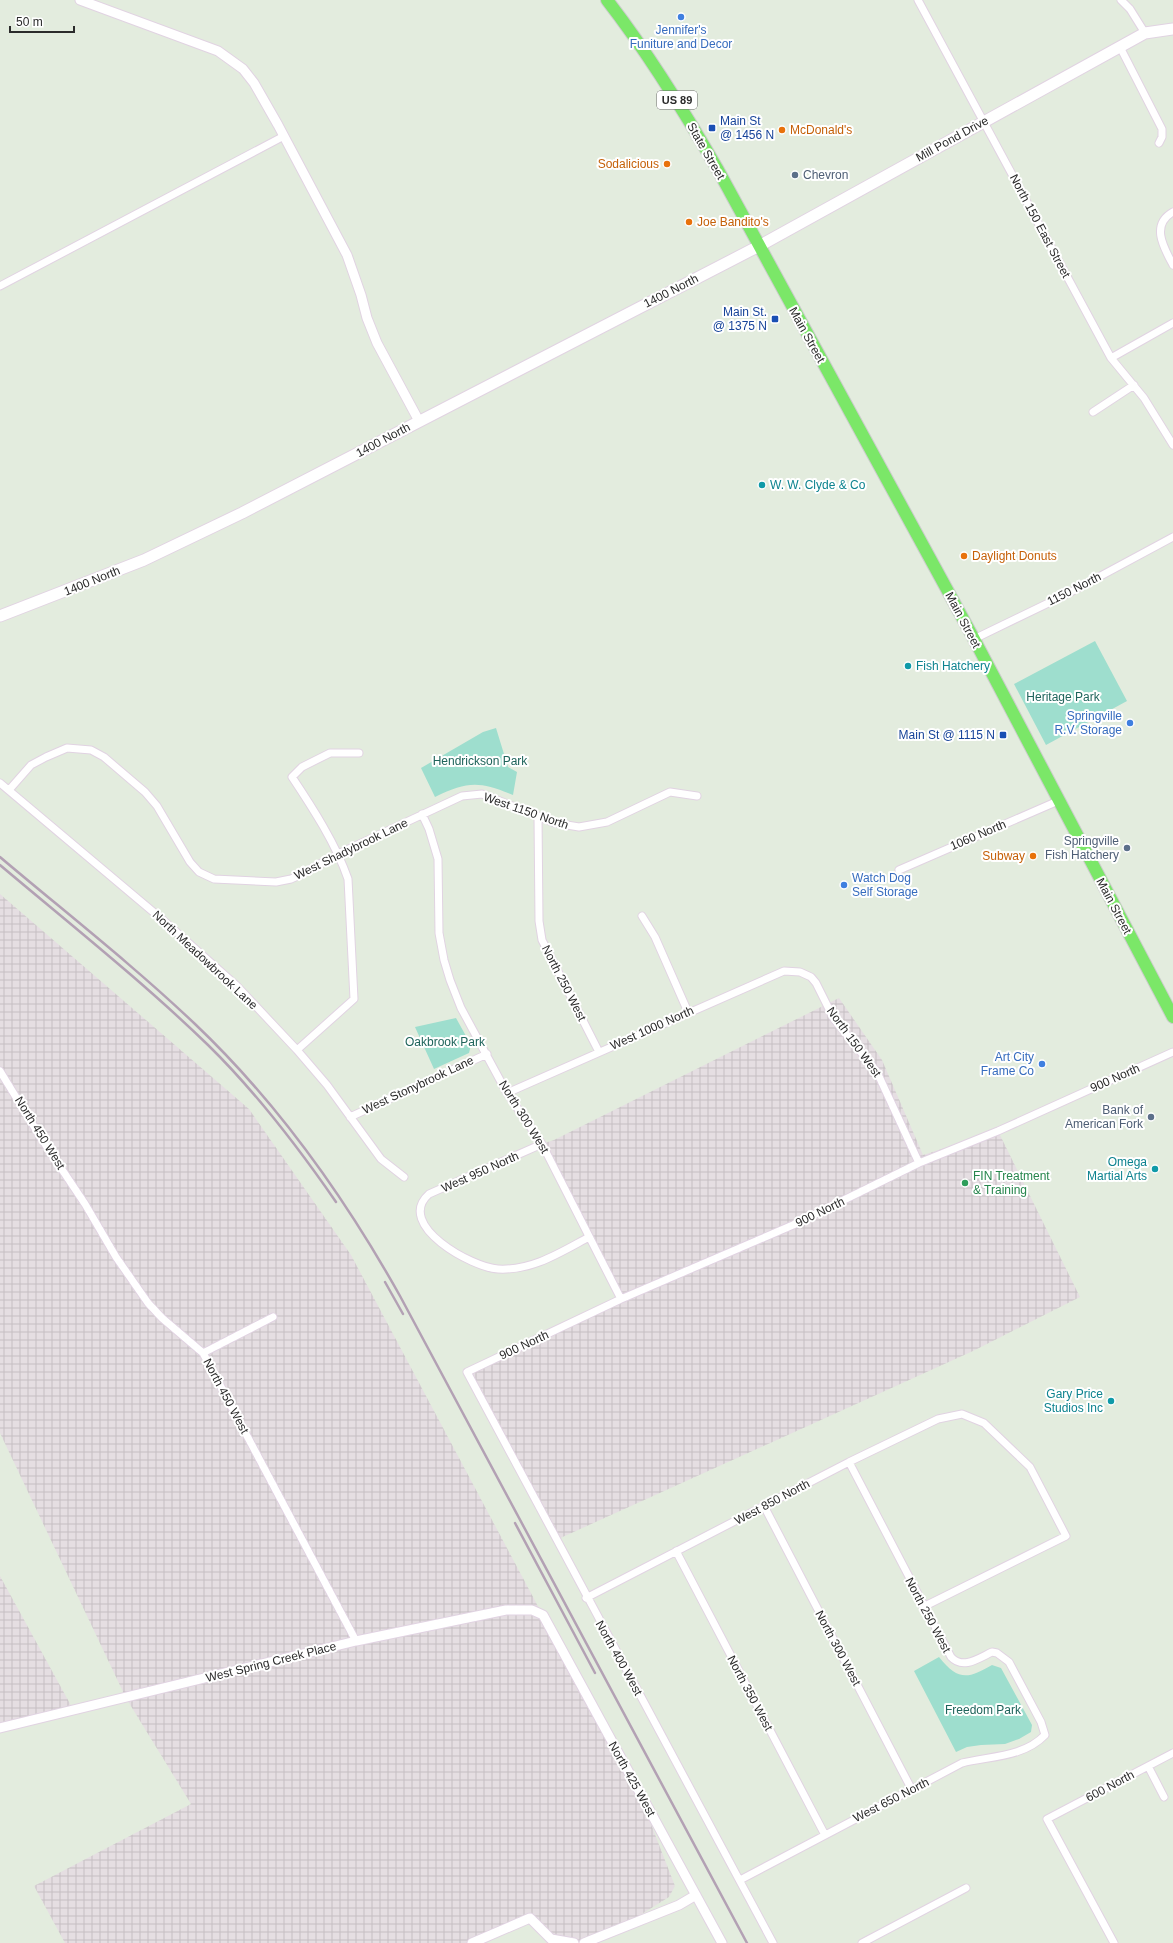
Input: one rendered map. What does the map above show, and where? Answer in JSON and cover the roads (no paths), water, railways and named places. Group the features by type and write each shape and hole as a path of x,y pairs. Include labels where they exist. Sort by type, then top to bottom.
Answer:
{"main road":[{"name":"State Street","path":"607,0 637,39 676,99 718,170 759,246"},
{"path":"1145,33 1173,29"},
{"name":"Mill Pond Drive","path":"759,246 1145,33"},
{"name":"1400 North","path":"0,616 144,560 242,513 759,246"},
{"name":"Main Street","path":"759,246 974,639 1173,1017"}],"street":[{"path":"80,0 205,46 227,57 243,69 254,83 284,136 346,255 361,295 366,318 377,343 419,421"},
{"name":"North 150 East Street","path":"918,0 1111,358 1134,385 1171,435 1173,445"},
{"path":"1121,0 1130,9 1145,33"},
{"path":"1120,48 1162,130 1162,137 1159,143"},
{"path":"0,286 284,136"},
{"path":"1173,212 1163,221 1160,230 1162,244 1173,265"},
{"path":"1111,358 1173,323"},
{"path":"1093,412 1134,385"},
{"name":"1150 North","path":"974,639 1069,593 1173,537"},
{"name":"West Shadybrook Lane","path":"9,790 31,765 67,748 78,747 91,750 104,757 145,792 157,806 190,862 199,872 214,879 276,882 302,874 338,854 422,814"},
{"path":"297,1050 354,999 348,879 338,854 306,798 292,777 302,767 330,753 359,753"},
{"name":"North Meadowbrook Lane","path":"0,783 164,921 222,972 297,1050 327,1084 381,1159 404,1177"},
{"name":"West 1150 North","path":"422,814 462,796 482,794 555,823 579,827 607,822 670,792 697,796"},
{"name":"1060 North","path":"899,870 1058,801"},
{"name":"North 300 West","path":"422,814 429,829 438,859 439,933 444,960 461,1008 507,1093 542,1144 621,1299"},
{"name":"North 250 West","path":"538,816 539,921 542,940 599,1052"},
{"path":"642,916 655,937 688,1012"},
{"name":"West 1000 North","path":"507,1093 688,1012 784,972 800,972"},
{"name":"North 150 West","path":"800,972 811,977 816,983 834,1019 872,1064 919,1164"},
{"name":"900 North","path":"466,1372 621,1299 793,1225 919,1164 998,1131 1173,1052"},
{"name":"West Stonybrook Lane","path":"350,1117 487,1054"},
{"name":"North 450 West","path":"0,1071 41,1138 85,1204 116,1257 148,1303 162,1318 203,1353 356,1641"},
{"name":"West 950 North","path":"542,1144 429,1194 422,1203 422,1220 433,1237 444,1245 480,1265 498,1269 525,1267 538,1263 590,1237"},
{"path":"203,1353 273,1317"},
{"name":"North 400 West","path":"466,1372 586,1598 773,1943"},
{"name":"West 850 North","path":"586,1598 849,1462 938,1419 962,1414 984,1423 1030,1468 1050,1502 1066,1536 923,1607"},
{"name":"North 250 West","path":"849,1462 923,1607 951,1657 955,1662 967,1663 992,1652 997,1653 1008,1662 1041,1722 1045,1735"},
{"name":"North 300 West","path":"764,1506 912,1790"},
{"name":"North 350 West","path":"676,1552 824,1834"},
{"name":"West Spring Creek Place","path":"0,1728 356,1641 506,1610 532,1610 543,1615"},
{"name":"North 425 West","path":"543,1615 722,1943"},
{"name":"West 650 North","path":"740,1880 824,1834 962,1763 1018,1753 1036,1744 1045,1735"},
{"name":"600 North","path":"1114,1943 1048,1819 1173,1753"},
{"path":"1148,1766 1164,1796"},
{"path":"862,1943 966,1888"},
{"path":"584,1943 679,1905 696,1896"},
{"path":"472,1943 530,1918 551,1939 574,1943"}],"railway":[{"path":"0,857 123,960 195,1024 254,1086 282,1118 308,1152 356,1222 400,1296 747,1943"},
{"path":"0,865 132,975 183,1021 226,1063 276,1120 336,1202"},
{"path":"385,1282 403,1314"},
{"path":"515,1523 595,1673"}],"place":[{"name":"Jennifer's Funiture and Decor","path":"681,17"},
{"name":"Main St @ 1456 N","path":"712,128"},
{"name":"McDonald's","path":"782,130"},
{"name":"Sodalicious","path":"667,164"},
{"name":"Chevron","path":"795,175"},
{"name":"Joe Bandito's","path":"689,222"},
{"name":"Main St. @ 1375 N","path":"775,319"},
{"name":"W. W. Clyde & Co","path":"762,485"},
{"name":"Daylight Donuts","path":"964,556"},
{"name":"Fish Hatchery","path":"908,666"},
{"name":"Springville R.V. Storage","path":"1130,723"},
{"name":"Main St @ 1115 N","path":"1003,735"},
{"name":"Springville Fish Hatchery","path":"1127,848"},
{"name":"Subway","path":"1033,856"},
{"name":"Watch Dog Self Storage","path":"844,885"},
{"name":"Art City Frame Co","path":"1042,1064"},
{"name":"Bank of American Fork","path":"1151,1117"},
{"name":"Omega Martial Arts","path":"1155,1169"},
{"name":"FIN Treatment & Training","path":"965,1183"},
{"name":"Gary Price Studios Inc","path":"1111,1401"}],"park label":[{"name":"Heritage Park","path":"1063,697"},
{"name":"Hendrickson Park","path":"480,761"},
{"name":"Oakbrook Park","path":"445,1042"},
{"name":"Freedom Park","path":"983,1710"}]}
